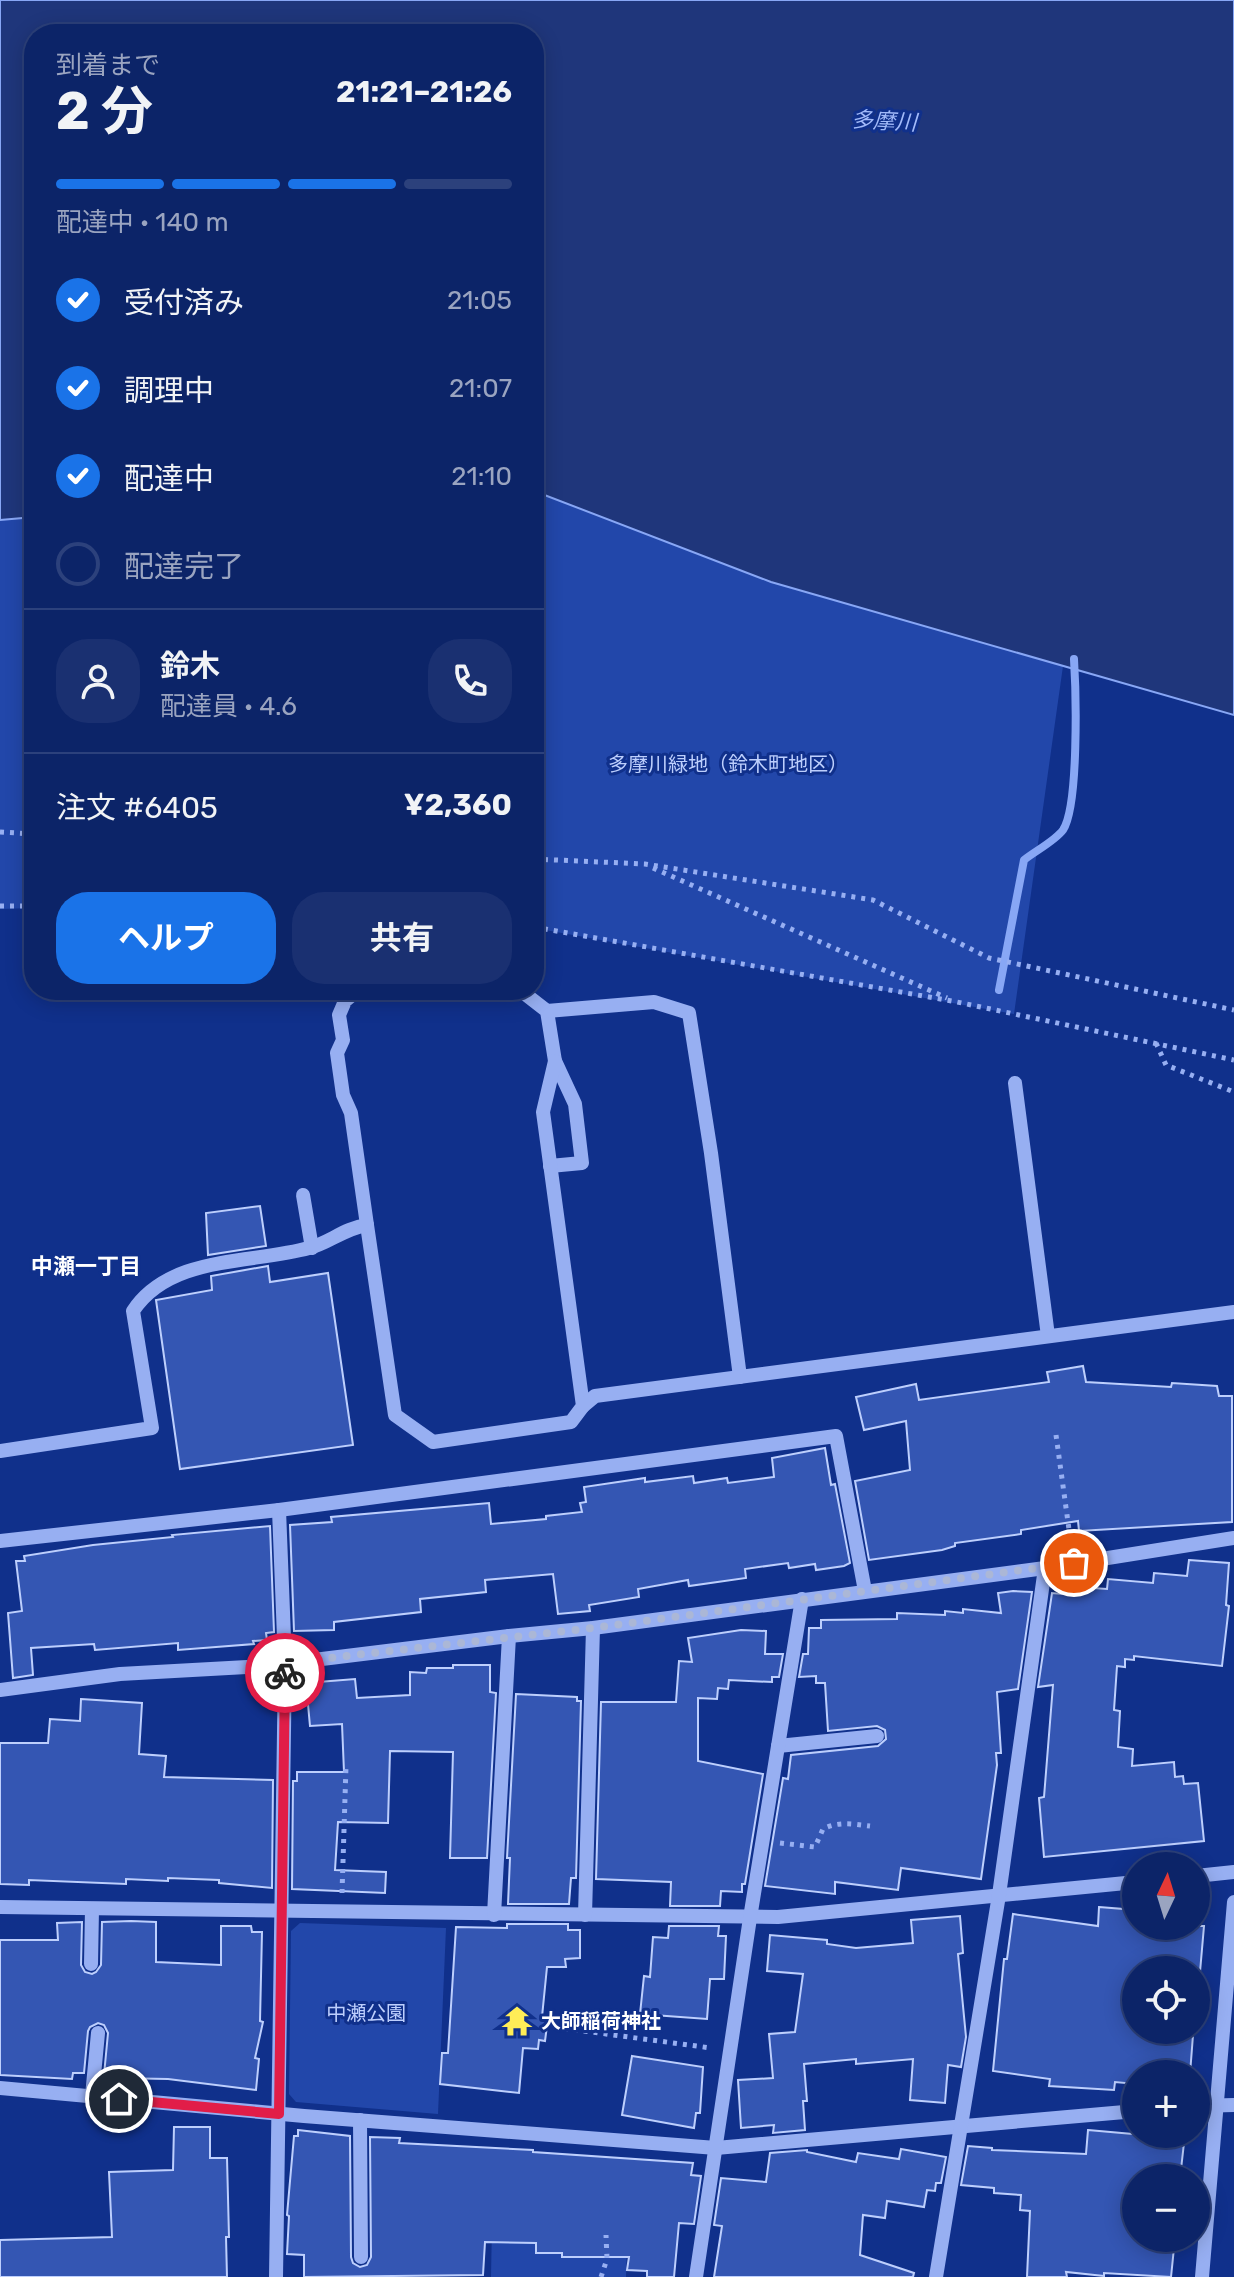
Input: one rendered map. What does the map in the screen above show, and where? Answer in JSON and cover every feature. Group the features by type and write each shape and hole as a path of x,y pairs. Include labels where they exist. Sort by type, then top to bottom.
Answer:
{"street":[{"path":"346,1000 339,1015 343,1040 337,1053 343,1095 351,1113 395,1415 433,1442 571,1422 595,1396 1234,1312"},
{"path":"533,1000 547,1011 654,1002 689,1013 740,1377"},
{"path":"547,1011 555,1061 575,1104 582,1163 550,1166"},
{"path":"555,1061 543,1112 583,1406"},
{"path":"1015,1083 1048,1336"},
{"path":"303,1195 312,1248"},
{"path":"0,1451 152,1428 133,1311 145,1294 183,1271 312,1248 345,1231 367,1225"},
{"path":"0,1541 279,1510 836,1436 865,1591"},
{"path":"276,2277 285,1663 279,1510"},
{"path":"0,1690 120,1674 285,1663 593,1628 1045,1568 1234,1538"},
{"path":"936,2277 999,1895 1045,1568"},
{"path":"696,2277 802,1599"},
{"path":"585,1915 593,1628"},
{"path":"494,1915 509,1636"},
{"path":"778,1746 877,1736"},
{"path":"1210,1875 1234,1872"},
{"path":"0,1907 750,1918 1122,1883"},
{"path":"1202,2277 1234,1902"},
{"path":"91,1964 92,1909"},
{"path":"92,2096 98,2033"},
{"path":"0,2088 279,2114 716,2148 961,2129 1122,2112"},
{"path":"1210,2105 1234,2105"},
{"path":"360,2120 361,2257"}],"path":[{"path":"0,832 24,833"},
{"path":"544,859 645,864 873,900 989,958 1234,1010"},
{"path":"645,864 957,1002"},
{"path":"0,906 24,906"},
{"path":"544,929 957,1002 1234,1060"},
{"path":"1156,1043 1166,1065 1234,1092"},
{"path":"1056,1435 1074,1563"},
{"path":"341,1913 346,1766"},
{"path":"763,1841 815,1847 823,1829 832,1824 870,1826"},
{"path":"554,2027 732,2051"},
{"path":"601,2277 607,2259 606,2235"}],"green space":[{"name":"多摩川緑地（鈴木町地区）","path":"544,493 907,621 1063,666 1014,1014 544,930"},
{"path":"24,518 24,908 0,909 0,520"},
{"name":"中瀬公園","path":"300,1923 446,1928 438,2114 296,2102 289,2094 291,1931"},
{"path":"628,2204 626,2277 491,2277 492,2225"}],"water":[{"name":"多摩川","path":"0,0 1234,0 1234,715 771,582 544,495 544,24 24,24 24,518 0,520"}],"building":[{"path":"260,1206 266,1246 208,1255 206,1213"},
{"path":"268,1266 270,1282 328,1273 353,1445 180,1469 156,1300 212,1290 211,1276"},
{"path":"1083,1366 1086,1382 1171,1387 1172,1383 1217,1386 1219,1396 1232,1396 1232,1522 1079,1531 1078,1521 1021,1530 1021,1534 955,1543 955,1546 942,1550 869,1560 855,1481 910,1470 906,1421 864,1430 856,1397 916,1384 919,1400 1049,1382 1047,1372"},
{"path":"825,1448 850,1563 844,1566 816,1570 815,1564 789,1568 788,1563 745,1569 746,1578 689,1586 688,1580 638,1589 639,1597 589,1605 590,1611 558,1614 553,1574 485,1580 486,1592 420,1599 421,1612 334,1622 334,1630 294,1631 290,1525 332,1522 331,1517 489,1503 491,1524 546,1519 546,1516 582,1512 580,1503 586,1502 584,1487 645,1478 645,1482 693,1476 694,1483 727,1478 728,1483 774,1477 772,1458"},
{"path":"270,1526 274,1632 266,1633 267,1640 253,1641 254,1644 178,1650 178,1643 95,1650 94,1644 31,1648 33,1675 13,1678 8,1613 22,1611 16,1561 25,1561 24,1556 172,1535"},
{"path":"1189,1560 1229,1563 1226,1605 1229,1606 1222,1666 1134,1656 1134,1660 1125,1659 1125,1667 1117,1666 1114,1710 1120,1711 1118,1747 1133,1749 1132,1766 1174,1762 1175,1777 1183,1776 1184,1784 1198,1783 1204,1841 1044,1857 1039,1798 1044,1797 1053,1685 1038,1687 1052,1593 1062,1594 1063,1586 1107,1589 1108,1579 1153,1583 1154,1573 1187,1576"},
{"path":"1032,1592 1018,1689 997,1692 1001,1753 996,1753 997,1765 981,1879 901,1868 898,1890 835,1882 835,1894 765,1886 783,1778 788,1779 791,1755 878,1746 886,1739 885,1730 877,1726 828,1731 825,1683 816,1683 816,1676 799,1677 803,1654 808,1654 809,1628 821,1628 821,1620 897,1619 897,1613 945,1615 945,1611 963,1613 963,1609 1001,1613 998,1593"},
{"path":"741,1630 766,1631 765,1654 783,1654 779,1677 772,1677 772,1682 729,1680 728,1689 718,1688 717,1699 698,1698 698,1761 763,1774 742,1892 721,1891 720,1906 670,1906 671,1882 596,1879 601,1702 676,1702 679,1661 692,1662 688,1638"},
{"path":"453,1665 490,1665 490,1692 496,1693 487,1858 450,1858 453,1752 390,1751 388,1823 338,1822 335,1870 386,1872 385,1893 292,1889 293,1781 297,1781 297,1772 344,1772 342,1724 310,1726 306,1683 355,1679 357,1698 410,1695 410,1672 426,1673 427,1668 453,1668"},
{"path":"516,1694 577,1697 577,1701 581,1701 576,1878 571,1878 569,1904 508,1904 510,1858 507,1858"},
{"path":"81,1699 142,1703 139,1754 166,1756 164,1777 273,1780 272,1888 219,1883 219,1880 168,1878 168,1881 126,1879 126,1884 29,1880 29,1885 0,1884 0,1743 48,1743 50,1719 80,1721"},
{"path":"1099,1907 1122,1909 1122,1940 1203,1940 1201,1956 1122,1956 1122,2044 1192,2044 1191,2060 1122,2060 1122,2083 1115,2082 1114,2090 1049,2086 1050,2079 993,2071 1004,1959 1007,1959 1013,1914 1098,1926"},
{"path":"960,1916 963,1953 958,1954 966,2037 961,2067 948,2065 945,2103 910,2100 913,2059 856,2064 856,2059 804,2064 807,2101 803,2101 805,2130 773,2133 774,2125 741,2128 738,2080 773,2078 769,2034 795,2032 803,1974 767,1971 770,1935 827,1940 827,1944 856,1948 913,1943 911,1920"},
{"path":"82,1922 81,1965 85,1972 92,1974 101,1965 102,1922 156,1922 156,1962 221,1965 221,1926 251,1926 252,1932 262,1932 260,2021 263,2022 255,2058 259,2059 256,2090 104,2075 108,2033 104,2025 98,2023 88,2031 84,2073 73,2073 72,2079 0,2075 0,1940 58,1940 57,1923"},
{"path":"507,1924 568,1924 568,1930 580,1930 580,1958 565,1959 566,1967 547,1967 542,2017 548,2018 545,2041 539,2040 538,2049 523,2048 519,2093 440,2084 442,2053 448,2053 456,1927 507,1928"},
{"path":"669,1926 719,1926 718,1936 726,1936 724,1979 710,1979 707,2019 640,2014 644,1976 650,1977 653,1937 668,1938"},
{"path":"632,2056 703,2067 700,2113 696,2113 694,2128 622,2115"},
{"path":"174,2127 210,2127 210,2158 227,2158 227,2277 0,2277 0,2240 112,2237 109,2172 173,2170"},
{"path":"298,2130 350,2136 351,2257 353,2263 360,2267 367,2265 371,2257 370,2137 400,2138 399,2143 693,2163 691,2175 701,2176 694,2224 679,2223 674,2277 647,2277 647,2271 627,2270 629,2257 562,2257 562,2253 536,2253 536,2243 485,2242 483,2275 304,2277 304,2255 287,2254 294,2136 298,2136"},
{"path":"1088,2130 1122,2133 1122,2148 1183,2148 1182,2164 1122,2164 1122,2252 1174,2252 1171,2277 1066,2272 1067,2277 1027,2277 1030,2211 1020,2210 1021,2195 994,2193 994,2188 961,2185 968,2146 1086,2154"},
{"path":"901,2149 946,2157 941,2183 936,2183 935,2191 927,2190 924,2207 887,2201 885,2218 863,2215 860,2255 914,2273 913,2277 714,2277 722,2226 714,2225 721,2178 766,2182 770,2153 807,2150 856,2162 858,2153 899,2159"}],"waterway":[{"path":"999,990 1024,860 1059,834 1068,817 1075,748 1074,659"}],"way so far":[{"path":"285,1673 285,1663 593,1628 1074,1563"}],"place":[{"name":"大師稲荷神社","path":"517,2021"}],"district":[{"name":"中瀬一丁目","path":"86,1266"}],"route":[{"path":"119,2099 279,2114 285,1673"}]}
